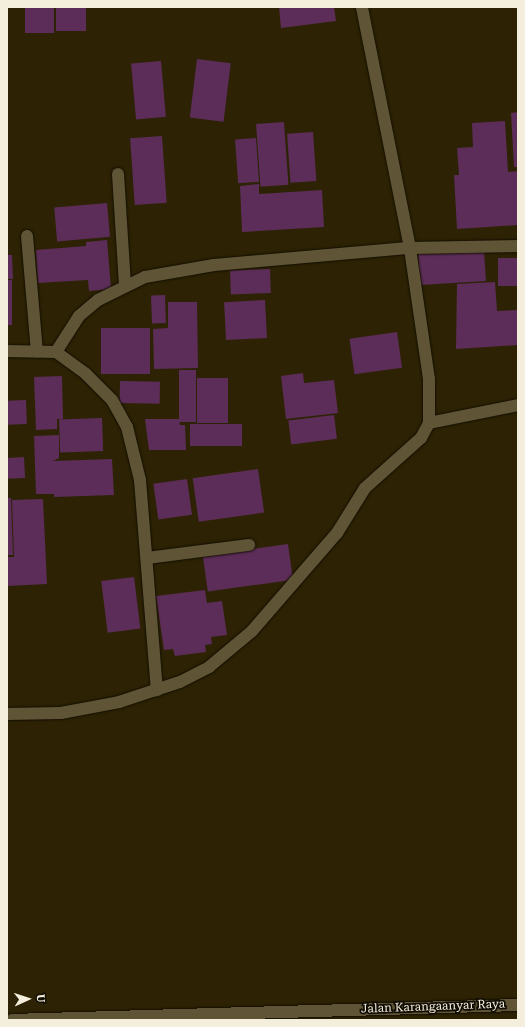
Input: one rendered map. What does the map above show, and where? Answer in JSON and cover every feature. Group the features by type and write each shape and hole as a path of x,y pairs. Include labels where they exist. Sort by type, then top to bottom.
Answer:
{"street":[{"path":"7,714 61,713 157,690 209,667 252,631 337,533 365,488 420,438 429,423 429,379 410,248 362,7"},
{"path":"118,174 125,285"},
{"path":"27,236 37,352"},
{"path":"56,352 79,316 125,285 145,277 214,265 410,248 518,246"},
{"path":"7,350 56,352 86,374 112,400 127,427 138,465 157,690"},
{"path":"429,423 518,405"},
{"path":"147,558 249,545"},
{"name":"Jalan Karangaanyar Raya","path":"12,1020 518,1005"}],"building":[{"path":"25,7 54,7 54,33 25,33"},
{"path":"56,7 86,7 86,31 56,31"},
{"path":"279,7 334,7 336,21 281,28"},
{"path":"197,59 231,63 224,122 190,118"},
{"path":"161,61 166,117 136,119 131,64"},
{"path":"518,112 518,167 514,167 511,113"},
{"path":"505,121 508,172 518,171 518,225 457,229 454,175 459,175 457,148 473,147 472,123"},
{"path":"284,122 288,185 260,187 256,124"},
{"path":"313,132 316,181 290,183 287,134"},
{"path":"162,136 167,203 135,205 130,138"},
{"path":"256,138 259,182 238,183 235,139"},
{"path":"259,184 259,194 322,190 324,227 242,232 240,186"},
{"path":"107,203 110,237 57,241 54,208"},
{"path":"107,240 111,289 89,291 88,280 38,283 36,250 86,246 86,242"},
{"path":"449,248 449,253 484,251 486,281 420,285 418,249"},
{"path":"7,255 12,255 13,279 7,279"},
{"path":"498,258 518,258 518,286 498,286"},
{"path":"270,269 271,293 231,294 230,270"},
{"path":"7,280 12,280 12,325 7,325"},
{"path":"495,282 497,311 518,310 518,345 456,349 457,284"},
{"path":"151,295 165,295 166,323 152,323"},
{"path":"265,300 267,338 226,340 224,302"},
{"path":"168,302 197,302 198,368 154,369 153,329 168,328"},
{"path":"101,328 150,328 150,374 101,374"},
{"path":"397,332 402,368 354,374 349,339"},
{"path":"179,370 196,370 196,422 179,422"},
{"path":"303,373 304,383 334,380 338,413 286,419 281,376"},
{"path":"62,376 63,419 57,419 57,429 36,430 34,377"},
{"path":"197,378 228,378 228,423 197,423"},
{"path":"120,381 160,382 160,404 120,403"},
{"path":"26,400 27,424 8,425 7,401"},
{"path":"334,415 337,439 291,444 288,421"},
{"path":"102,418 103,451 60,452 59,420"},
{"path":"145,419 179,419 180,425 185,425 186,450 149,450"},
{"path":"190,424 242,424 242,446 190,446"},
{"path":"59,435 59,458 53,461 112,459 114,495 54,497 54,494 36,494 34,436"},
{"path":"24,457 25,478 8,479 7,458"},
{"path":"258,469 264,513 199,522 193,478"},
{"path":"187,479 192,515 158,519 153,484"},
{"path":"7,498 11,498 13,555 7,555"},
{"path":"43,499 47,584 7,586 7,557 14,557 12,500"},
{"path":"288,544 293,580 208,592 203,556"},
{"path":"134,577 140,629 108,633 101,581"},
{"path":"205,590 207,603 222,601 227,635 211,637 212,644 205,645 206,652 175,656 173,649 164,650 156,596"}]}
